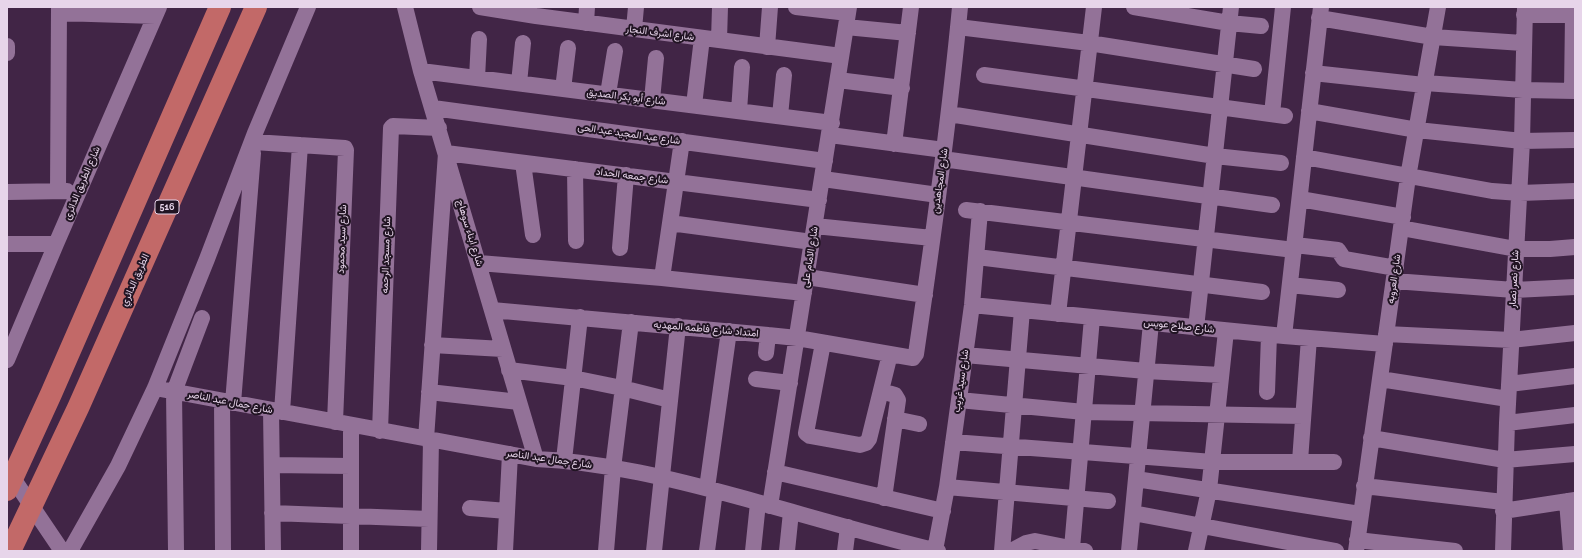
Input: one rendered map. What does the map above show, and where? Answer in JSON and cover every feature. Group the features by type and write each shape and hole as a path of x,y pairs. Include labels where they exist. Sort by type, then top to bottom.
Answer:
{"highway":[{"path":"7,490 51,394 220,7"},
{"name":"الطريق الدائري","path":"10,551 78,408 256,7"}],"street":[{"path":"70,551 118,466 155,388 254,138 308,7"},
{"name":"شارع ابناء سوهاج","path":"405,7 421,71 536,459"},
{"name":"شارع اشرف النجار","path":"480,7 536,12 586,23 841,56"},
{"path":"586,23 587,7"},
{"path":"634,29 636,7"},
{"path":"718,40 720,7"},
{"path":"766,47 770,7"},
{"path":"796,7 848,16 908,33"},
{"path":"894,144 911,7"},
{"name":"شارع المجاهدين","path":"916,354 949,114 960,7"},
{"path":"1058,314 1094,7"},
{"path":"1134,7 1230,15 1261,26"},
{"path":"984,75 1278,115 1283,7"},
{"name":"شارع العروبه","path":"1357,546 1360,514 1408,177 1438,7"},
{"path":"58,191 59,10 157,12"},
{"path":"1313,73 1425,84 1523,90 1573,91 1574,15 1525,11"},
{"name":"شارع نصر نصار","path":"1503,551 1503,506 1508,392 1520,193 1525,11"},
{"name":"شارع الطريق الدائرى","path":"7,360 157,12"},
{"path":"1266,392 1277,336 1290,285 1320,12 1433,37 1523,42"},
{"path":"1196,328 1230,15"},
{"name":"شارع الامام على","path":"753,551 764,504 776,472 848,16"},
{"path":"958,27 1089,43 1254,69"},
{"path":"694,105 702,38"},
{"path":"477,78 479,39"},
{"path":"519,83 524,43"},
{"path":"7,46 7,53"},
{"path":"564,89 568,48"},
{"path":"608,94 615,51"},
{"path":"652,100 656,58"},
{"path":"738,111 742,67"},
{"name":"شارع أبو بكر الصديق","path":"421,71 780,116 943,155 1074,178 1210,195 1272,205"},
{"path":"780,116 784,75"},
{"path":"838,80 902,88"},
{"name":"شارع عبد المجيد عبد الحى","path":"433,108 825,161"},
{"path":"1309,111 1417,130 1522,141 1575,140"},
{"path":"949,114 1215,156 1281,163"},
{"name":"شارع مسجد الرحمه","path":"380,431 391,128 393,126 439,128"},
{"path":"223,551 228,402 254,138"},
{"name":"شارع سيد محمود","path":"254,138 300,145 345,148 346,150 335,422"},
{"path":"662,278 682,141"},
{"path":"272,551 272,465 300,145"},
{"path":"429,551 429,392 446,152"},
{"name":"شارع جمعه الحداد","path":"446,152 819,200"},
{"path":"1304,157 1492,191 1520,193 1575,191"},
{"path":"524,163 533,235"},
{"path":"575,169 576,241"},
{"path":"620,248 626,175"},
{"path":"823,179 938,195"},
{"path":"7,192 79,191"},
{"path":"1300,199 1516,249 1575,247"},
{"name":"شارع سيد غريب","path":"937,551 972,305 977,257 973,210 1069,222"},
{"path":"1069,222 1206,239 1338,250 1344,259 1395,274 1514,290 1575,287"},
{"path":"670,223 812,242"},
{"path":"815,226 932,238"},
{"path":"7,244 56,244"},
{"path":"977,257 1262,292"},
{"path":"479,263 662,278 805,285 925,295"},
{"path":"1290,285 1338,290"},
{"name":"شارع صلاح عويس","path":"972,305 1092,318 1309,338 1511,340 1575,333"},
{"name":"امتداد شارع فاطمه المهديه","path":"492,310 797,338 912,358 916,354"},
{"path":"1002,551 1022,310"},
{"path":"176,551 174,392 202,318"},
{"path":"564,460 580,318"},
{"path":"1011,551 1030,546 1079,549 1076,498 1092,318"},
{"path":"606,551 613,468 631,322"},
{"path":"1129,551 1151,323"},
{"path":"654,551 678,326"},
{"path":"707,551 711,489 729,331"},
{"path":"1196,551 1203,526 1213,462 1216,414 1226,331"},
{"path":"766,353 768,335"},
{"path":"1300,461 1309,338"},
{"path":"823,343 805,431 808,436 860,445 866,444 869,439 890,354"},
{"path":"432,345 504,349"},
{"path":"965,356 1146,371 1221,375"},
{"path":"509,370 573,378 670,400"},
{"path":"1380,380 1508,392 1575,376"},
{"path":"756,379 790,382"},
{"name":"شارع جمال عبد الناصر","path":"155,388 536,459 564,460 661,478 711,489 848,527 901,547 937,551"},
{"path":"881,391 896,396 898,400 884,498"},
{"path":"429,392 519,402"},
{"path":"958,400 1084,412 1303,416"},
{"path":"1507,423 1575,414"},
{"path":"895,419 919,424"},
{"path":"351,425 351,551"},
{"path":"1371,438 1505,460 1575,454"},
{"path":"953,442 1213,462 1334,462"},
{"path":"505,551 510,454"},
{"path":"272,465 351,466"},
{"path":"7,470 62,551"},
{"path":"776,472 943,511"},
{"path":"1136,479 1360,514"},
{"path":"1364,486 1503,506 1571,501 1571,551"},
{"path":"947,487 1108,501"},
{"path":"470,508 507,511"},
{"path":"787,551 791,512"},
{"path":"1133,513 1336,551"},
{"path":"272,514 429,519"},
{"path":"845,551 848,527"},
{"path":"1357,546 1455,551"}]}
